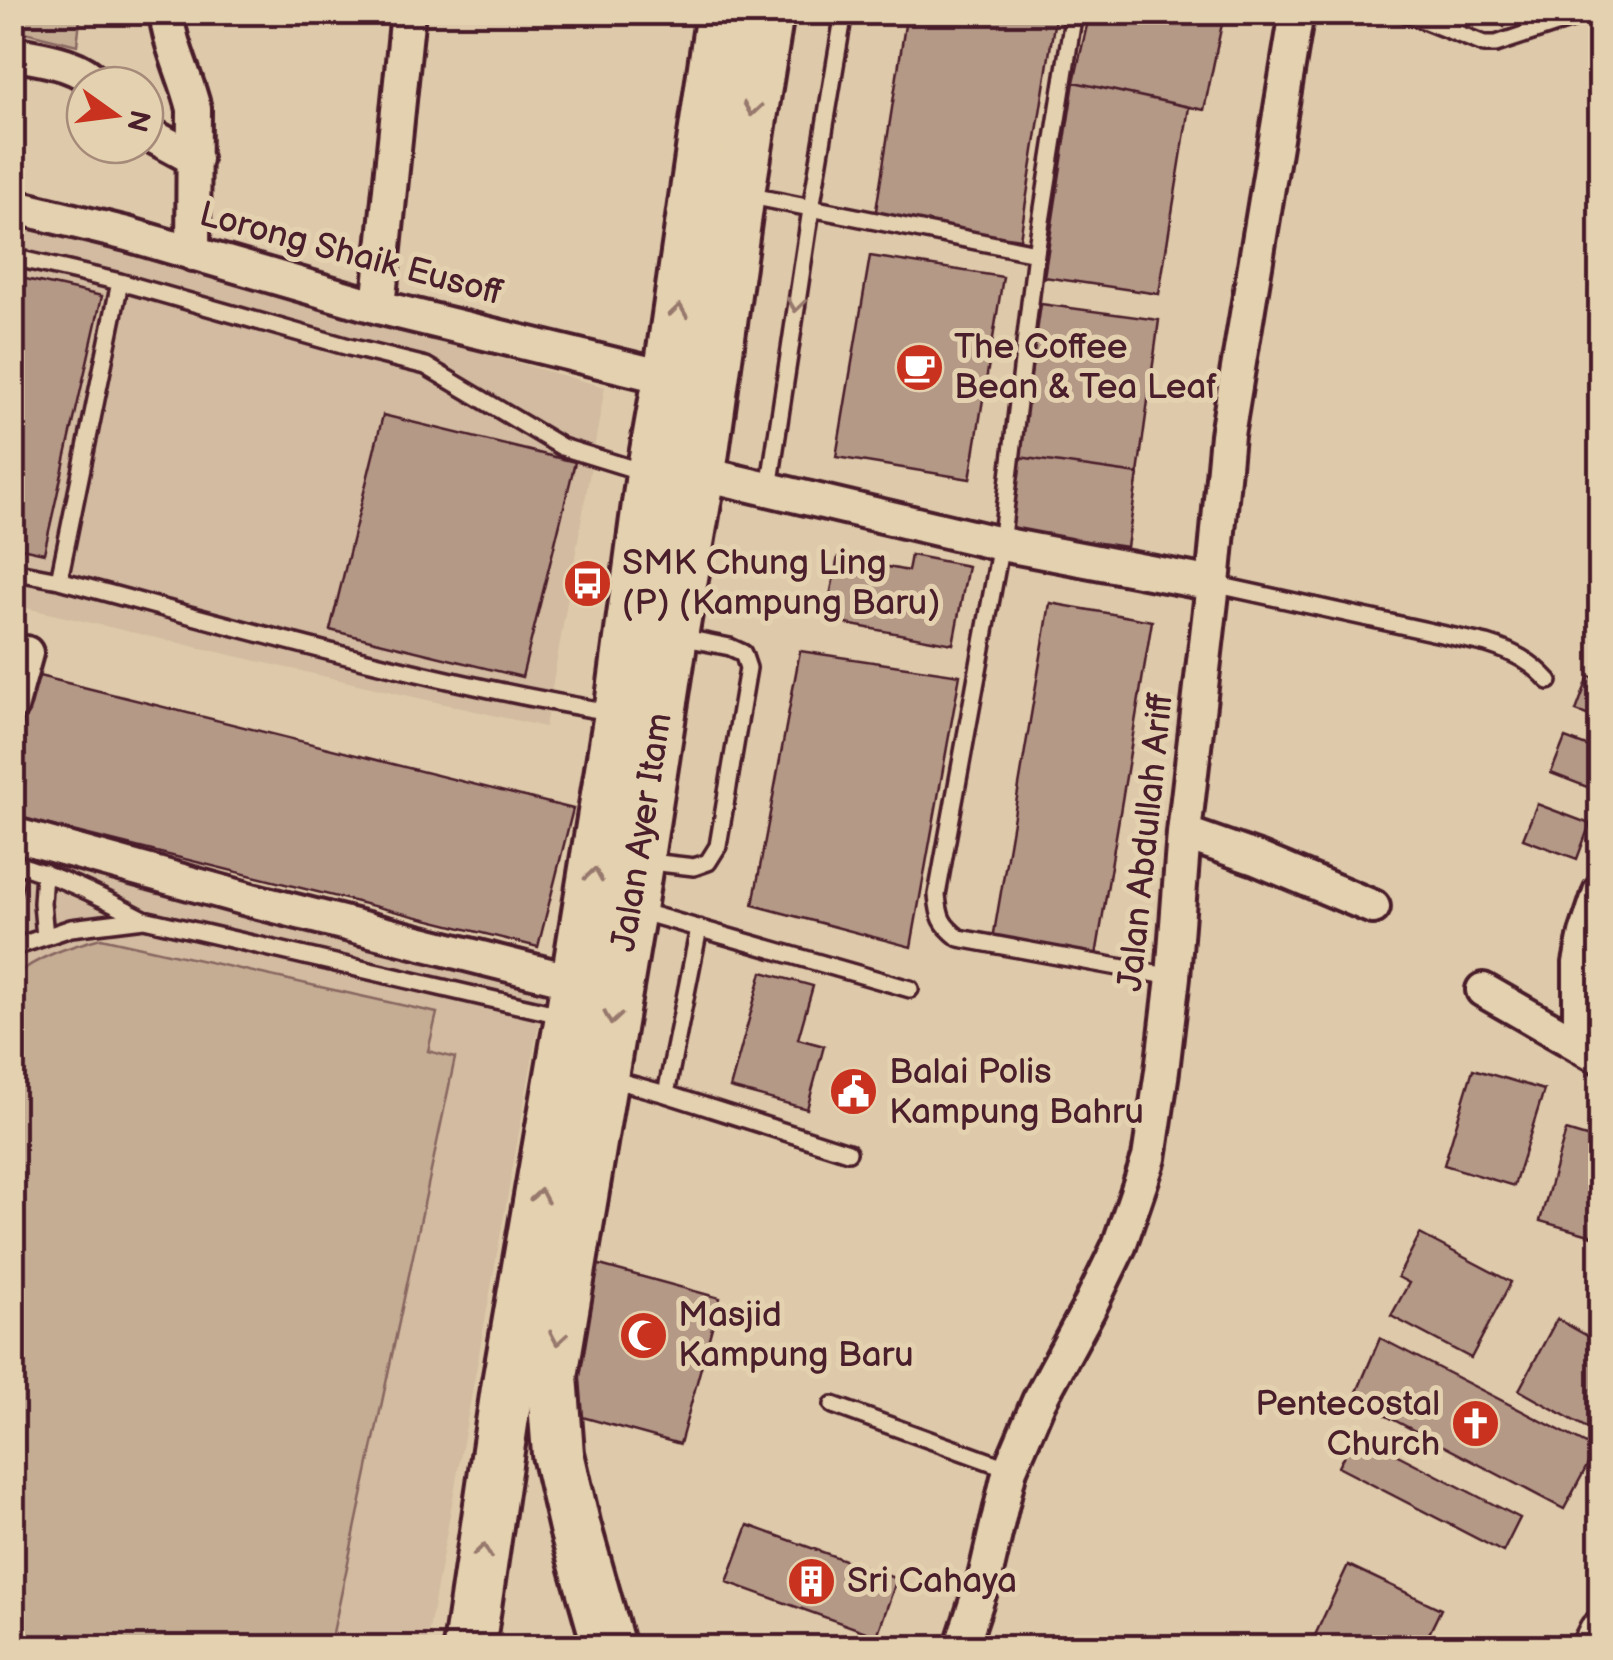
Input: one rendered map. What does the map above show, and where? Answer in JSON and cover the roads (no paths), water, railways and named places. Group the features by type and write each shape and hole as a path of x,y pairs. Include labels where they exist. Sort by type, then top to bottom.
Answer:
{"main road":[{"name":"Jalan Ayer Itam","path":"609,1648 558,1454 552,1376 672,636 676,474 669,378 722,12"},
{"name":"Jalan Ayer Itam","path":"469,1648 507,1389 620,714 739,193 768,12"}],"street":[{"path":"166,12 172,50 194,109 193,254"},
{"path":"378,307 408,12"},
{"name":"Jalan Abdullah Ariff","path":"962,1648 986,1573 1010,1470 1039,1400 1119,1246 1149,1158 1173,977 1184,833 1228,435 1297,12"},
{"path":"12,52 65,65"},
{"path":"165,143 194,160"},
{"name":"Lorong Shaik Eusoff","path":"12,206 127,234 378,307 669,378"},
{"path":"676,474 769,490 1001,544 1213,584"},
{"path":"12,704 26,653"},
{"path":"1184,833 1373,907"},
{"path":"12,834 251,900 574,999"},
{"path":"1590,1051 1580,964 1600,892"},
{"path":"1483,990 1590,1051"}],"lane":[{"path":"769,490 810,209 844,12"},
{"path":"1074,12 1036,253 1001,544 937,895 939,916 959,938 1173,977"},
{"path":"1403,12 1484,44 1496,44 1572,19 1580,12"},
{"path":"739,193 1036,253"},
{"path":"12,257 120,282 426,366 562,447 676,474"},
{"path":"59,580 120,282"},
{"path":"12,572 59,580 279,640 550,702 620,714"},
{"path":"1213,584 1487,644 1513,652 1534,665 1549,681"},
{"path":"638,860 694,867 708,862 718,846 748,668 743,653 730,646 672,636"},
{"path":"12,863 44,872 144,919 542,1012 574,999"},
{"path":"44,872 45,936"},
{"path":"630,909 910,989"},
{"path":"12,948 71,928 144,919"},
{"path":"666,1094 699,928"},
{"path":"602,1077 848,1152"},
{"path":"833,1405 1010,1470"}],"place":[{"name":"The Coffee Bean & Tea Leaf","path":"919,367"},
{"name":"SMK Chung Ling (P) (Kampung Baru)","path":"587,583"},
{"name":"Balai Polis Kampung Bahru","path":"854,1092"},
{"name":"Masjid Kampung Baru","path":"643,1335"},
{"name":"Pentecostal Church","path":"1475,1424"},
{"name":"Sri Cahaya","path":"812,1581"}]}
